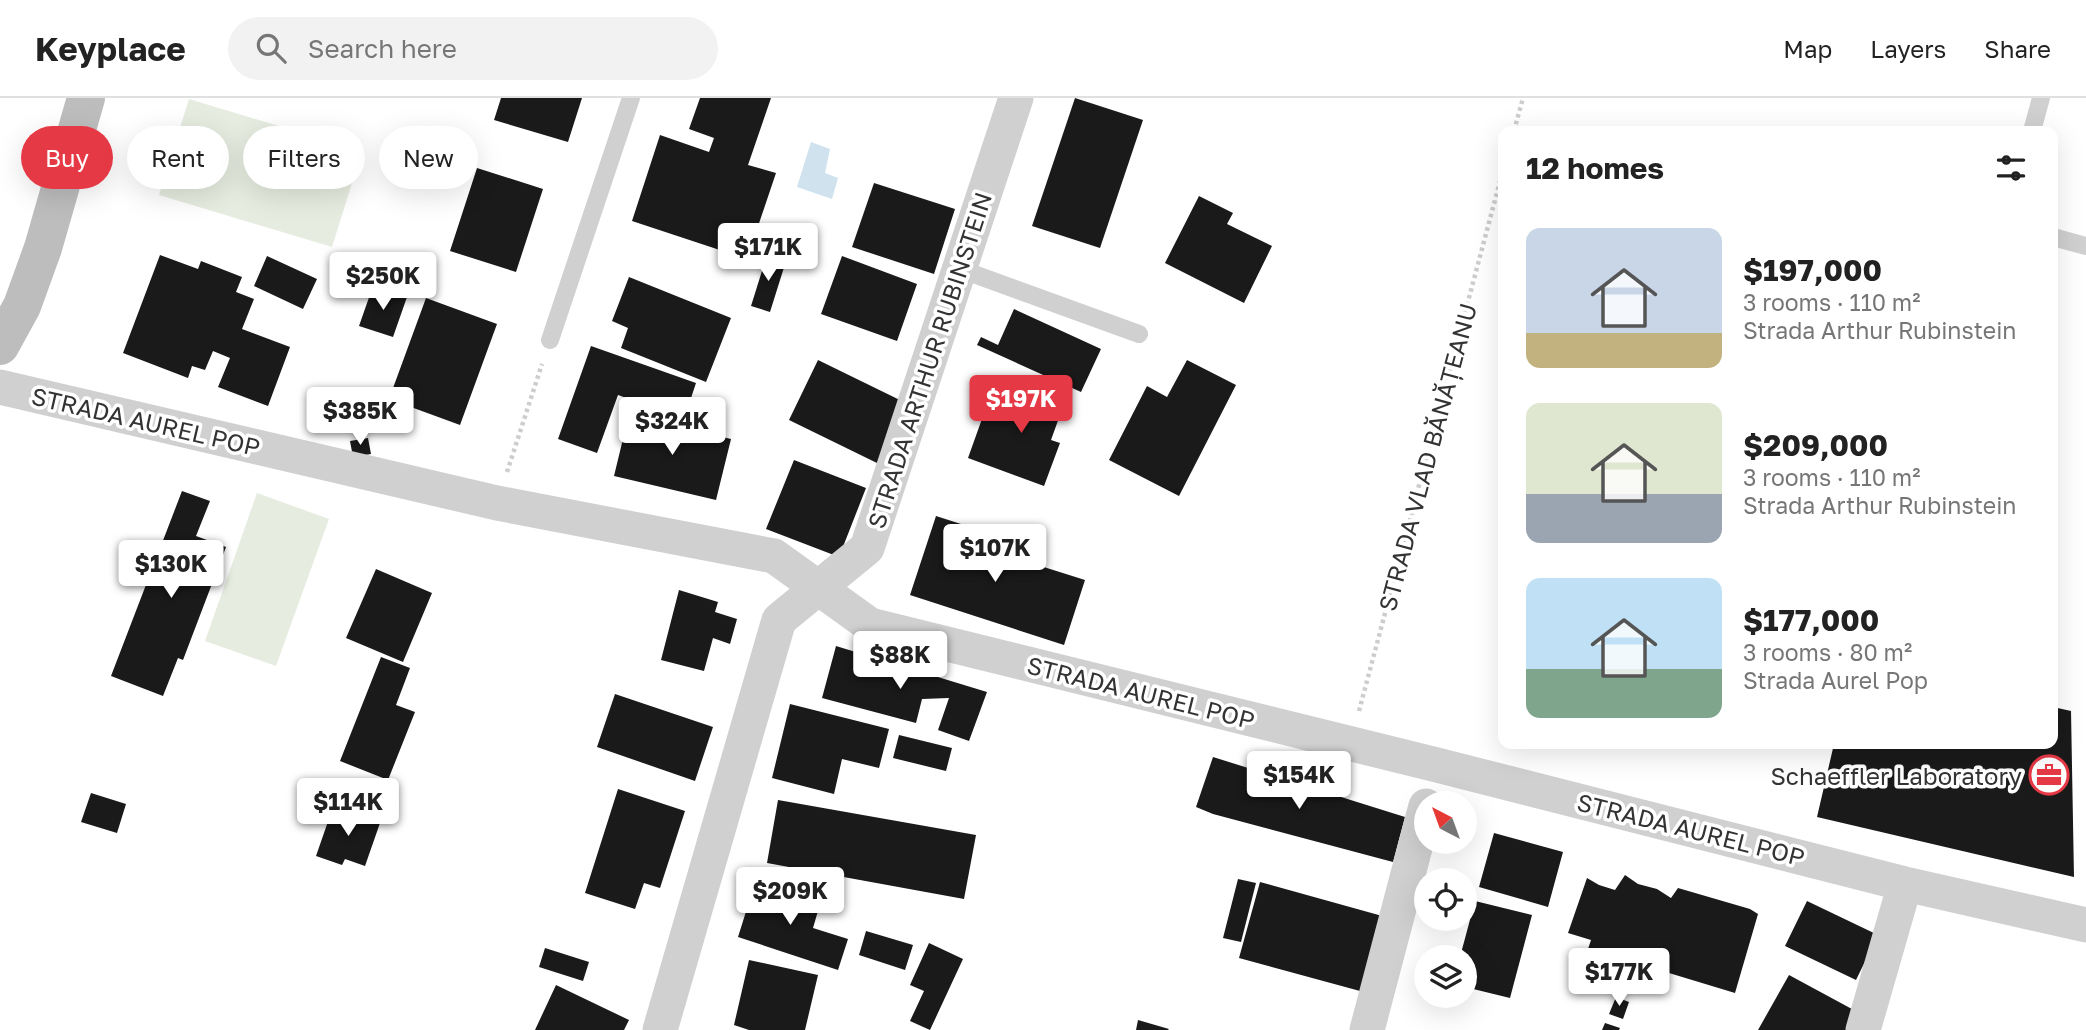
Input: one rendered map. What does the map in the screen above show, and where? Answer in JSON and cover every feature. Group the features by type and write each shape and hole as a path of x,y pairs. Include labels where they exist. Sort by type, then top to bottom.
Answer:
{"street":[{"path":"0,346 22,306 43,248 86,98"},
{"name":"STRADA ARTHUR RUBINSTEIN","path":"660,1030 779,620 867,548 1016,98"},
{"name":"STRADA AUREL POP","path":"0,387 497,503 774,556 870,625 1905,884 2086,925"},
{"path":"1430,791 1437,765"},
{"path":"1367,1030 1414,854"},
{"path":"1863,1030 1905,884"}],"lane":[{"path":"550,340 631,98"},
{"path":"2033,126 2041,98"},
{"path":"2058,238 2086,246"},
{"path":"960,269 1139,334"}],"path":[{"path":"1515,126 1522,98"},
{"name":"STRADA VLAD BĂNĂȚEANU","path":"1351,744 1498,189"},
{"path":"497,503 550,340"}],"shaded area":[{"path":"189,99 279,126 243,126 243,189 350,189 332,247 159,195 161,189 229,189 229,126 181,126"},
{"path":"257,493 329,519 276,666 205,641"}],"water":[{"path":"811,142 830,149 825,173 838,178 832,199 797,187"}],"building":[{"path":"501,98 582,98 568,142 494,120"},
{"path":"700,98 771,98 748,165 776,173 747,259 632,221 660,135 709,152 714,138 689,129"},
{"path":"1075,98 1143,120 1100,248 1032,226"},
{"path":"478,168 543,189 516,272 450,251 470,189 478,189"},
{"path":"874,183 955,209 934,274 852,247"},
{"path":"1199,196 1233,213 1227,224 1272,246 1244,303 1165,263"},
{"path":"160,255 198,269 201,261 242,277 236,292 254,299 242,329 290,347 268,406 218,387 230,358 213,351 205,370 192,366 188,378 123,353"},
{"path":"767,255 786,261 770,312 751,306"},
{"path":"267,256 317,279 303,309 254,286"},
{"path":"842,256 917,284 897,341 821,314"},
{"path":"629,277 731,318 706,382 621,348 628,328 612,321"},
{"path":"373,286 407,297 393,337 359,326"},
{"path":"426,298 497,324 460,425 389,399"},
{"path":"1014,309 1101,349 1081,392 977,345 981,337 998,345"},
{"path":"591,346 696,383 684,419 618,395 597,453 558,439"},
{"path":"818,360 908,404 879,464 789,420"},
{"path":"1187,360 1236,385 1179,496 1109,460 1147,386 1167,397"},
{"path":"1011,381 1065,401 1051,440 1060,443 1044,486 968,458 983,416 996,421"},
{"path":"629,414 731,439 716,500 614,476"},
{"path":"368,438 371,454 353,457 350,441"},
{"path":"794,460 866,488 839,557 766,529"},
{"path":"182,491 210,501 196,536 226,547 183,660 178,658 163,696 111,676"},
{"path":"936,516 989,533 984,548 1085,580 1064,645 910,595"},
{"path":"376,569 432,593 403,662 346,638"},
{"path":"679,590 718,602 715,612 737,619 730,644 713,638 704,671 661,660"},
{"path":"836,646 987,692 969,741 938,730 949,698 922,699 916,723 822,698"},
{"path":"381,657 410,668 396,705 415,712 388,780 340,761"},
{"path":"615,694 713,727 695,781 597,747"},
{"path":"790,704 889,729 879,768 842,759 834,794 772,778"},
{"path":"2058,708 2071,711 2074,877 1817,817 1833,749 2058,749"},
{"path":"899,735 952,748 946,771 893,758"},
{"path":"1213,757 1405,817 1393,862 1213,814 1196,807"},
{"path":"618,789 685,811 660,888 644,883 635,909 585,893"},
{"path":"91,793 126,804 117,833 81,822"},
{"path":"778,800 976,835 964,899 767,863"},
{"path":"333,807 380,823 365,866 345,859 342,865 316,856"},
{"path":"1494,833 1563,852 1548,907 1479,887"},
{"path":"1625,875 1638,884 1657,889 1671,898 1678,888 1750,909 1758,914 1735,993 1636,963 1627,977 1587,952 1591,940 1568,933 1587,878 1615,890"},
{"path":"1238,879 1256,883 1241,942 1223,938"},
{"path":"1260,882 1393,919 1371,994 1239,958"},
{"path":"755,883 820,904 813,928 848,939 838,970 738,937"},
{"path":"1477,901 1532,915 1510,998 1477,990 1477,945 1463,945 1467,931 1477,931"},
{"path":"1807,901 1878,935 1856,980 1785,946"},
{"path":"866,931 913,945 905,970 859,955"},
{"path":"929,943 963,959 930,1030 910,1021 924,991 910,985"},
{"path":"545,948 589,962 583,981 539,967"},
{"path":"749,960 818,975 805,1030 749,1030 734,1025"},
{"path":"1789,975 1863,1015 1854,1030 1758,1030"},
{"path":"556,985 629,1020 624,1030 535,1030"},
{"path":"1616,997 1629,1002 1623,1019 1609,1014"},
{"path":"1138,1020 1169,1029 1136,1030"},
{"path":"1605,1023 1620,1028 1602,1030"}],"place":[{"name":"Schaeffler Laboratory","path":"2049,775"}]}
